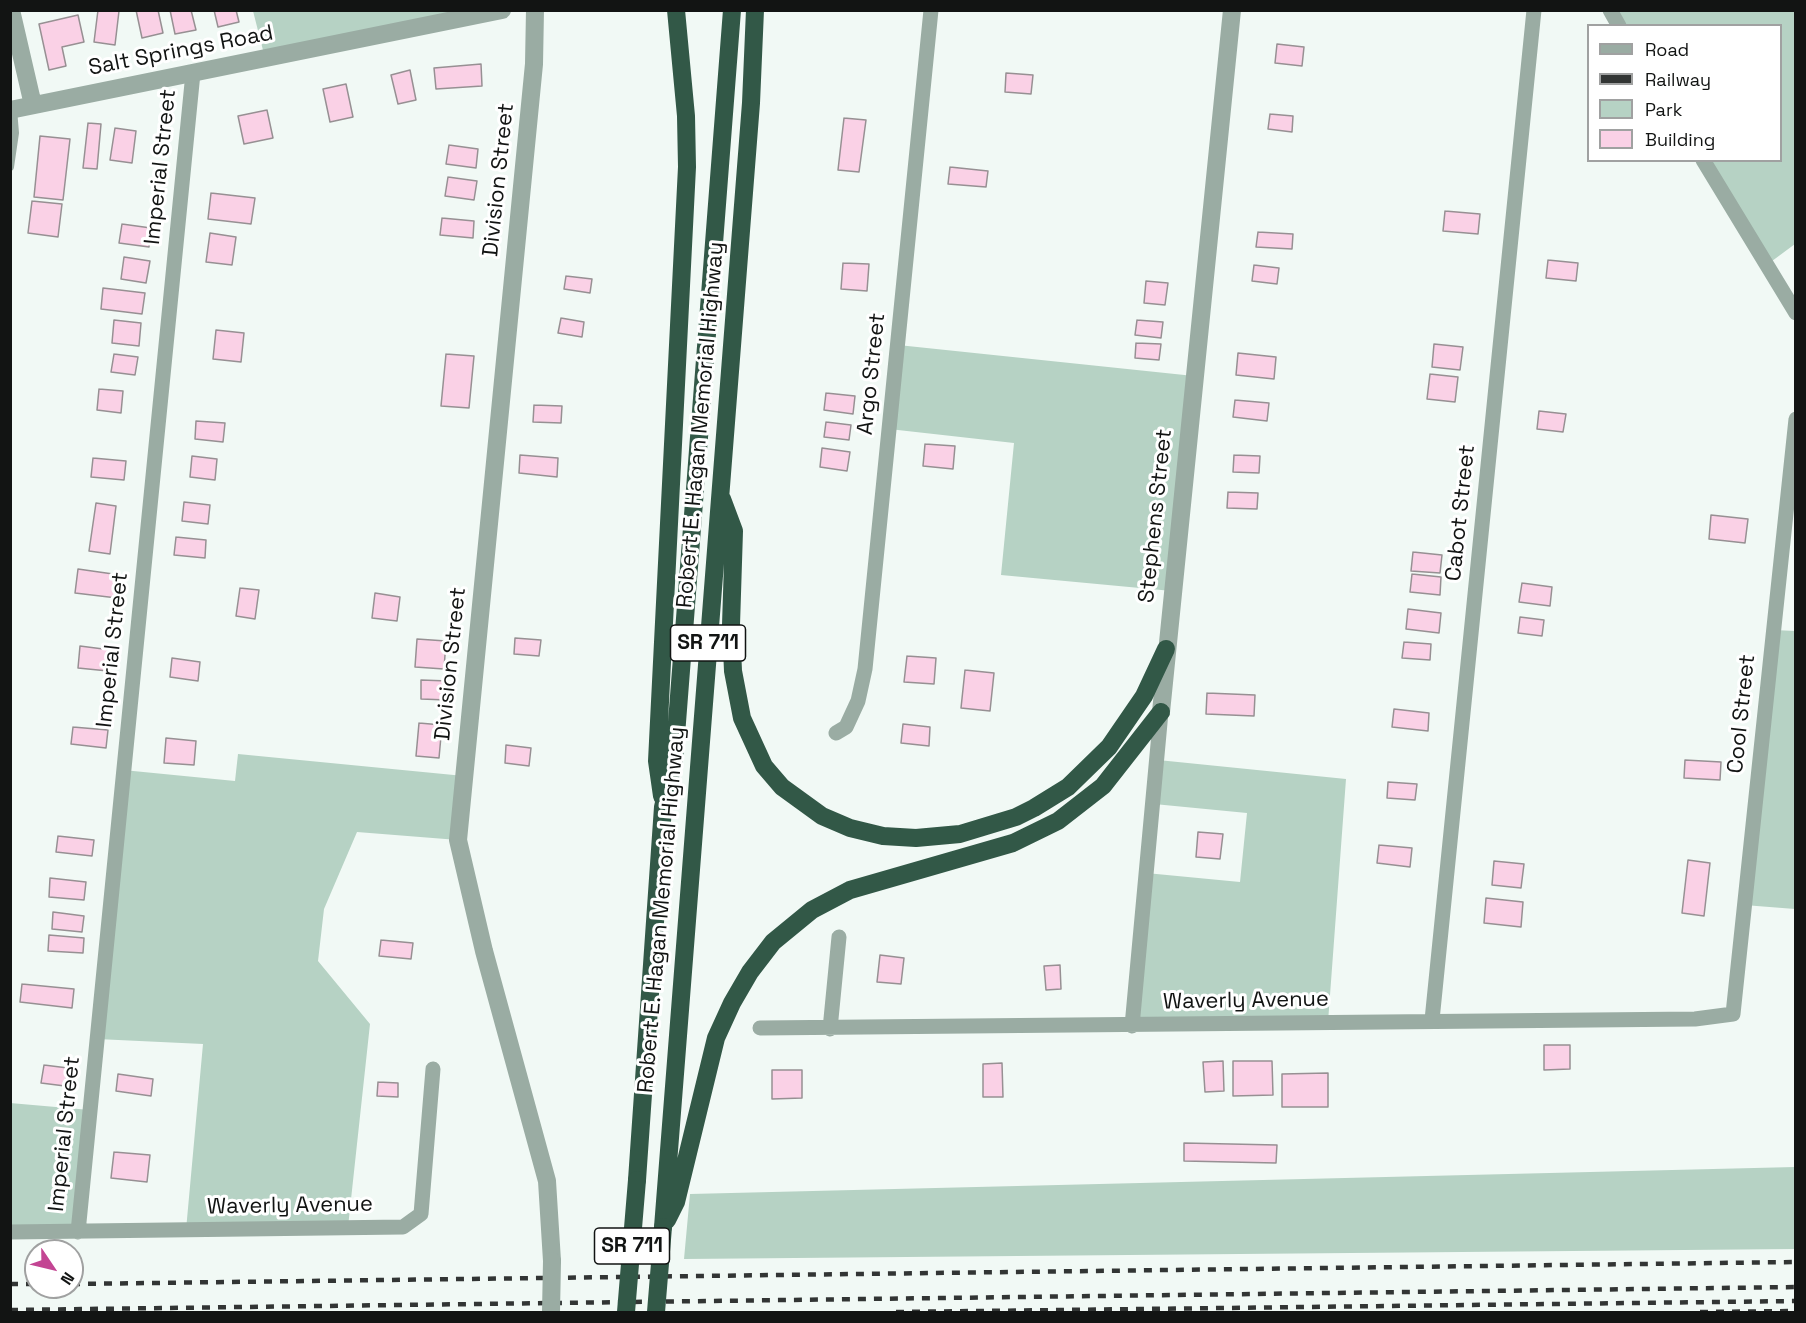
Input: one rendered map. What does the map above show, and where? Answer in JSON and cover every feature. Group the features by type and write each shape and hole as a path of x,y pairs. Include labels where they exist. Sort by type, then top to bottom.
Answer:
{"highway":[{"path":"663,807 657,761 687,211 686,116 681,43 676,10"},
{"path":"663,807 674,761 732,10"},
{"path":"755,10 757,53"},
{"path":"757,53 766,10"},
{"name":"Robert E. Hagan Memorial Highway","path":"673,1183 720,494 757,53"},
{"path":"720,494 734,531 731,625 733,671 742,718 764,766 782,787 822,816 850,828 883,836 916,838 960,834 982,829 1034,808 1068,786 1109,747 1144,696 1166,649"},
{"path":"673,1183 716,1038 744,982 773,942 812,910 850,890 1013,843 1058,821 1103,786 1161,712"},
{"name":"Robert E. Hagan Memorial Highway","path":"626,1312 663,807"},
{"name":"SR 711","path":"656,1312 663,1227 676,1202 673,1183"}],"street":[{"path":"11,10 33,105"},
{"name":"Salt Springs Road","path":"12,110 502,10"},
{"name":"Division Street","path":"535,10 534,64 458,840 484,951 547,1181 552,1261 551,1312"},
{"name":"Argo Street","path":"836,734 846,727 858,701 865,669 931,10"},
{"name":"Stephens Street","path":"1132,1026 1166,649 1232,10"},
{"name":"Cabot Street","path":"1432,1020 1534,10"},
{"path":"1610,10 1618,24"},
{"name":"Imperial Street","path":"78,1232 193,73"},
{"path":"1704,162 1796,313"},
{"name":"Cool Street","path":"1733,1014 1796,418"},
{"path":"830,1029 839,937"},
{"name":"Waverly Avenue","path":"760,1028 1695,1019 1733,1014"},
{"name":"Waverly Avenue","path":"10,1232 403,1227 421,1214 433,1069"}],"lane":[{"path":"10,167 15,133 12,110"}],"green space":[{"path":"253,11 502,11 265,58"},
{"path":"1610,11 1795,11 1795,244 1768,264 1704,162 1782,162 1782,24 1618,24"},
{"path":"898,345 1194,376 1172,591 1001,575 1014,443 889,429"},
{"path":"1774,630 1795,631 1795,909 1744,905"},
{"path":"238,754 464,776 458,840 357,832 324,909 318,961 370,1024 348,1227 186,1230 203,1044 97,1039 123,770 235,781"},
{"path":"1158,760 1346,779 1328,1022 1132,1026 1146,873 1240,882 1247,813 1154,804"},
{"path":"10,1103 90,1110 78,1232 11,1232"},
{"path":"1795,1167 1795,1249 684,1259 690,1194"}],"building":[{"path":"98,10 119,11 115,45 94,42"},
{"path":"136,10 158,10 163,33 142,38"},
{"path":"170,10 191,10 196,30 175,34"},
{"path":"214,10 236,10 239,22 218,27"},
{"path":"78,15 84,42 62,47 66,66 49,70 39,24"},
{"path":"1277,44 1304,47 1302,66 1275,63"},
{"path":"481,64 482,86 436,89 434,68"},
{"path":"410,70 416,100 398,104 391,75"},
{"path":"1006,73 1033,75 1031,94 1005,92"},
{"path":"346,84 353,117 330,122 323,89"},
{"path":"267,110 273,138 244,144 238,116"},
{"path":"1270,114 1293,116 1292,132 1268,129"},
{"path":"844,118 866,120 859,172 838,170"},
{"path":"88,123 101,124 97,169 83,168"},
{"path":"115,128 136,131 132,163 110,160"},
{"path":"40,136 70,139 63,200 34,197"},
{"path":"449,145 478,149 476,168 446,164"},
{"path":"950,167 988,171 986,187 948,184"},
{"path":"448,177 477,181 474,200 445,196"},
{"path":"211,193 255,198 251,224 208,219"},
{"path":"32,201 62,204 58,237 28,233"},
{"path":"1445,211 1480,214 1478,234 1443,231"},
{"path":"442,218 474,221 473,238 440,235"},
{"path":"122,224 151,228 149,247 119,243"},
{"path":"1258,232 1293,234 1292,249 1256,247"},
{"path":"210,233 236,237 232,265 206,262"},
{"path":"124,257 150,261 146,283 121,279"},
{"path":"1548,260 1578,263 1576,281 1546,278"},
{"path":"843,263 869,264 867,291 841,289"},
{"path":"1254,265 1279,268 1277,284 1252,281"},
{"path":"566,276 592,279 590,293 564,289"},
{"path":"1146,281 1168,283 1165,305 1144,303"},
{"path":"103,288 145,293 142,314 101,309"},
{"path":"561,318 584,322 582,337 558,333"},
{"path":"114,320 141,323 139,346 112,343"},
{"path":"1137,320 1163,322 1161,338 1135,335"},
{"path":"216,330 244,333 241,362 213,359"},
{"path":"1136,343 1161,344 1159,360 1135,358"},
{"path":"1434,344 1463,347 1460,370 1432,367"},
{"path":"1238,353 1276,357 1274,379 1236,375"},
{"path":"114,354 138,357 135,375 111,372"},
{"path":"446,354 474,356 469,408 441,406"},
{"path":"1430,374 1458,377 1455,402 1427,399"},
{"path":"99,389 123,391 121,413 97,410"},
{"path":"826,393 855,396 853,414 824,410"},
{"path":"1235,400 1269,403 1267,421 1233,417"},
{"path":"534,405 562,406 561,423 533,422"},
{"path":"1539,411 1566,414 1563,432 1537,429"},
{"path":"196,421 225,423 223,442 195,439"},
{"path":"826,422 851,425 849,440 824,437"},
{"path":"925,444 955,446 953,469 923,466"},
{"path":"822,448 850,452 847,471 820,467"},
{"path":"520,455 558,458 557,477 519,473"},
{"path":"1234,455 1260,456 1259,473 1233,472"},
{"path":"192,456 217,459 215,480 190,477"},
{"path":"93,458 126,461 124,480 91,477"},
{"path":"1228,492 1258,493 1257,509 1227,508"},
{"path":"184,502 210,505 208,524 182,521"},
{"path":"96,503 116,506 110,554 89,551"},
{"path":"1711,515 1748,519 1745,543 1709,539"},
{"path":"176,537 206,540 205,558 174,555"},
{"path":"1413,552 1442,555 1440,573 1411,571"},
{"path":"78,569 120,575 117,598 75,593"},
{"path":"1412,574 1441,577 1440,595 1410,592"},
{"path":"1522,583 1552,587 1550,606 1519,602"},
{"path":"240,588 259,590 255,619 236,616"},
{"path":"375,593 400,597 397,621 372,618"},
{"path":"1408,609 1441,613 1439,633 1406,629"},
{"path":"1520,617 1544,620 1542,636 1518,633"},
{"path":"515,638 541,640 539,656 514,654"},
{"path":"417,639 446,641 444,669 415,667"},
{"path":"1404,642 1431,644 1430,660 1402,658"},
{"path":"80,646 111,650 108,671 78,668"},
{"path":"907,656 936,658 934,684 904,682"},
{"path":"172,658 200,662 198,681 170,677"},
{"path":"965,670 994,673 990,711 961,708"},
{"path":"421,680 448,681 447,700 421,699"},
{"path":"1207,693 1255,695 1254,716 1206,714"},
{"path":"1394,709 1429,713 1428,731 1392,727"},
{"path":"419,723 442,725 439,758 416,756"},
{"path":"903,724 930,727 929,746 901,743"},
{"path":"73,727 108,730 106,748 71,744"},
{"path":"166,738 196,741 194,765 164,763"},
{"path":"506,745 531,748 529,766 505,763"},
{"path":"1685,760 1721,762 1720,780 1684,778"},
{"path":"1388,782 1417,784 1415,800 1387,798"},
{"path":"1198,832 1223,834 1220,859 1196,857"},
{"path":"58,836 94,840 92,856 56,852"},
{"path":"1379,845 1412,848 1410,867 1377,863"},
{"path":"1688,860 1710,863 1704,916 1682,913"},
{"path":"1494,861 1524,864 1521,888 1492,885"},
{"path":"50,878 86,882 84,900 49,897"},
{"path":"1486,898 1523,902 1521,927 1484,923"},
{"path":"53,912 84,916 82,932 52,929"},
{"path":"49,935 84,938 83,953 48,951"},
{"path":"381,940 413,943 411,959 379,956"},
{"path":"880,955 904,958 901,984 877,982"},
{"path":"1060,965 1061,989 1046,990 1044,966"},
{"path":"22,984 74,989 72,1008 20,1002"},
{"path":"1544,1045 1570,1045 1570,1069 1544,1070"},
{"path":"1223,1061 1224,1091 1205,1092 1203,1062"},
{"path":"1233,1061 1272,1061 1273,1095 1233,1096"},
{"path":"1002,1063 1003,1097 983,1097 983,1064"},
{"path":"44,1065 68,1068 65,1086 41,1083"},
{"path":"772,1070 802,1070 802,1098 772,1099"},
{"path":"1328,1073 1328,1107 1282,1107 1282,1074"},
{"path":"118,1074 153,1079 151,1096 116,1091"},
{"path":"378,1082 398,1083 398,1097 377,1096"},
{"path":"1184,1143 1277,1145 1276,1163 1184,1161"},
{"path":"114,1152 150,1155 147,1182 111,1178"}],"railway":[{"path":"84,1284 1796,1262"},
{"path":"10,1284 24,1284"},
{"path":"10,1310 1796,1287"},
{"path":"896,1312 1796,1301"},
{"path":"1700,1312 1796,1311"}]}
